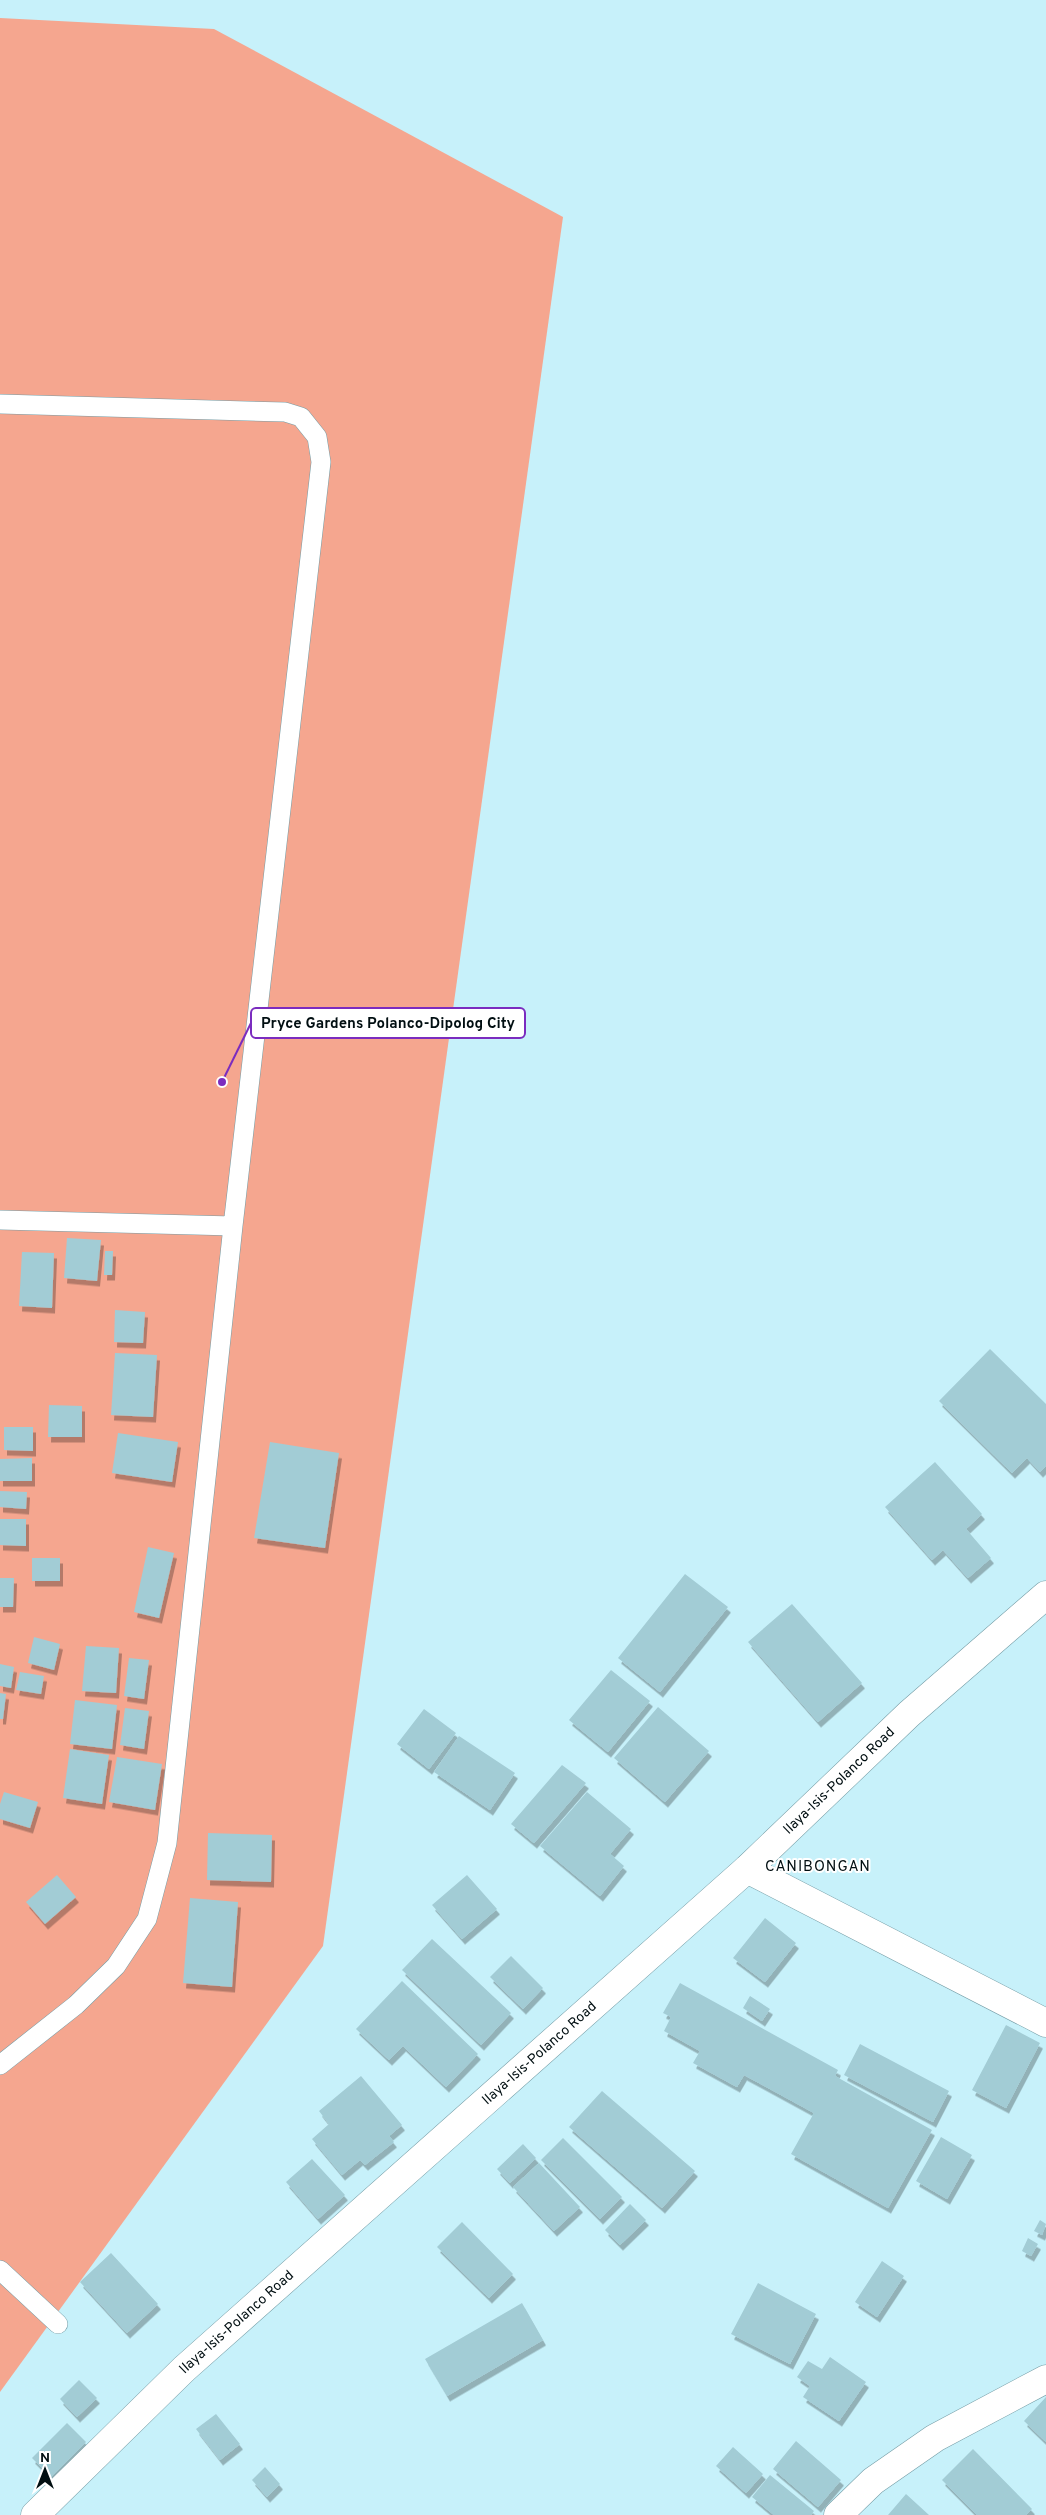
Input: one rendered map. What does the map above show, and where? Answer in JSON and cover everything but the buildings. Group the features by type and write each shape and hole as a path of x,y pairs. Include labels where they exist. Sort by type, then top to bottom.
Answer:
{"main road":[{"name":"Ilaya-Isis-Polanco Road","path":"35,2515 184,2370 747,1869 909,1714 1046,1595"},
{"path":"747,1869 1046,2023"},
{"path":"838,2515 873,2481 935,2438 1046,2379"}],"lane":[{"path":"0,404 285,412 301,416 317,437 321,462 233,1226 167,1843 147,1918 116,1966 76,2005 0,2065"},
{"path":"0,1220 233,1226"},
{"path":"0,2270 58,2324"}],"shaded area":[{"path":"0,18 214,29 563,217 323,1946 0,2392"}],"place":[{"name":"Pryce Gardens Polanco-Dipolog City","path":"222,1082"}],"district":[{"name":"CANIBONGAN","path":"818,1867"}]}
